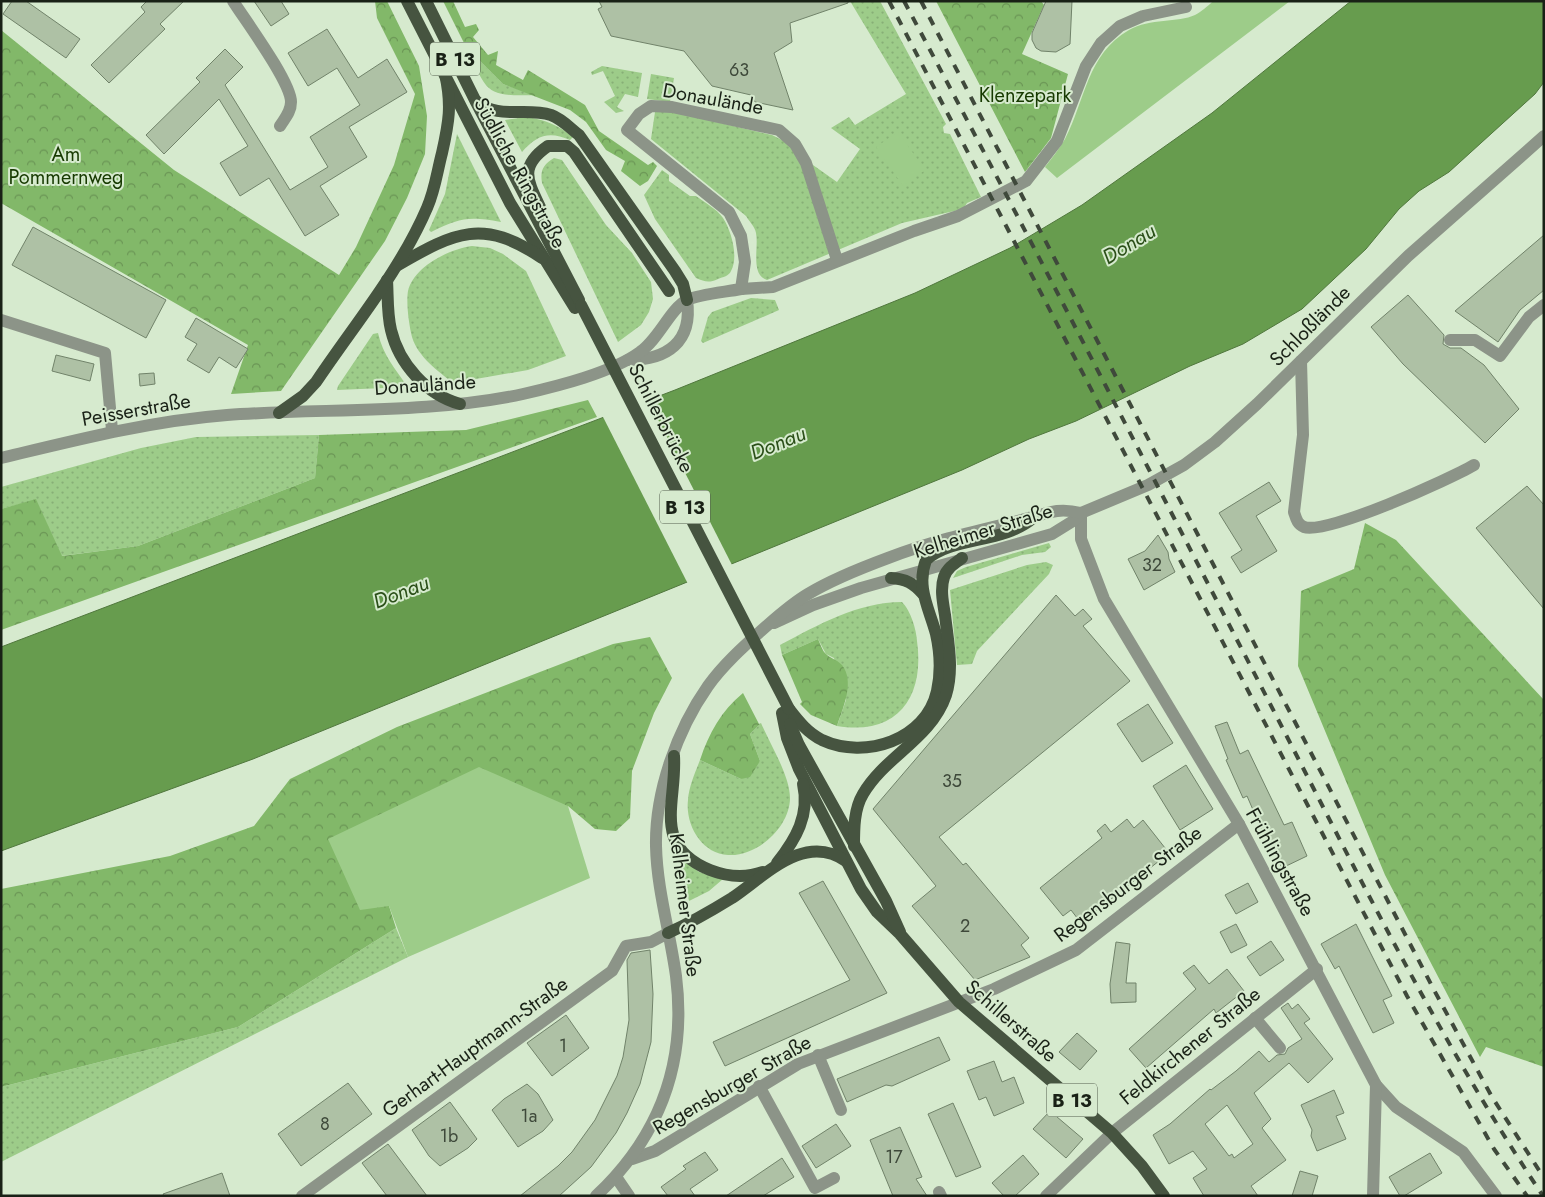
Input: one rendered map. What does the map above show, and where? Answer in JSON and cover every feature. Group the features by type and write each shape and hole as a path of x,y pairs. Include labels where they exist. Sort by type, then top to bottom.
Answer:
{"main road":[{"name":"Südliche Ringstraße","path":"407,1 510,203 578,306"},
{"name":"Südliche Ringstraße","path":"426,1 474,100 551,245 578,306"},
{"path":"279,413 303,396 316,382 398,265 427,208 436,181 450,107 444,74"},
{"path":"474,100 484,108 494,111 538,112 551,116 561,120 579,135 675,271 688,300"},
{"path":"551,245 550,231 527,178 528,169 540,151 548,146 567,146 574,152 669,291"},
{"path":"398,265 444,241 479,232 510,240 546,260"},
{"path":"387,280 388,315 391,331 404,361 432,391 440,397 460,404"},
{"name":"Schillerbrücke","path":"578,306 785,711"},
{"path":"785,711 811,733 828,742 846,747 858,748 886,743 916,727 932,705 938,676 935,633 923,594 922,569 926,560 931,555 1010,532 1023,526 1033,518"},
{"path":"854,846 854,820 862,795 877,777 923,733 939,713 950,676 950,652 942,595 944,580 950,567 962,558"},
{"path":"891,578 912,582 923,594"},
{"name":"Schillerstraße","path":"785,711 787,738 799,769 846,861 877,912 900,934 959,1002 1112,1134 1142,1166 1164,1196"},
{"name":"Schillerstraße","path":"785,711 800,745 889,907 900,934"},
{"path":"674,756 675,772 669,811 670,824 677,843 684,852 699,864 728,876 750,875 807,852 831,852 846,861"},
{"path":"668,934 718,907 772,867 789,848 803,820 806,805 799,769"}],"street":[{"path":"233,1 285,83 291,100 290,112 280,126"},
{"path":"628,360 651,342 671,315 688,300 741,289 773,286 982,205 1026,182 1057,141 1086,66 1102,44 1120,26 1143,16 1186,7"},
{"name":"Donaulände","path":"741,289 744,262 742,236 729,212 627,130 640,114 651,106 672,107 779,130 795,144 806,163 837,260"},
{"name":"Schloßlände","path":"1081,512 1124,497 1184,465 1225,433 1408,256 1544,136"},
{"path":"669,291 688,300"},
{"path":"669,291 672,303 671,315"},
{"path":"628,360 657,356 677,344 687,328 688,300"},
{"path":"1450,340 1475,340 1500,356 1529,317 1544,305"},
{"path":"1,320 105,353 112,430"},
{"name":"Donaulände","path":"279,413 460,404 553,387 628,360"},
{"path":"1301,361 1303,435 1294,512 1298,523 1303,526 1311,528 1337,522 1382,506 1458,474 1474,464"},
{"name":"Peisserstraße","path":"1,458 112,430 173,420 279,413"},
{"path":"765,627 808,593 858,569 908,550 1059,510 1081,512"},
{"name":"Kelheimer Straße","path":"616,1177 632,1158 654,1120 668,1086 676,1048 679,1018 676,976 657,864 656,826 665,782 674,756 689,719 707,687 730,660 765,627 836,596 891,578 1052,534 1073,521 1081,512"},
{"name":"Frühlingstraße","path":"1081,512 1081,539 1104,600 1238,824 1317,968 1376,1084 1396,1107 1463,1152 1496,1196"},
{"name":"Regensburger Straße","path":"632,1158 655,1151 759,1086 818,1055 1028,974 1076,950 1238,824"},
{"name":"Gerhart-Hauptmann-Straße","path":"302,1196 612,971 626,946 651,942 668,934"},
{"name":"Feldkirchener Straße","path":"1053,1193 1112,1134 1317,968"},
{"path":"1256,1018 1280,1048"},
{"path":"818,1055 841,1110"},
{"path":"1373,1196 1376,1084"},
{"path":"759,1086 814,1188 834,1178"},
{"path":"596,1196 616,1177 629,1196"}],"shaded area":[{"path":"850,1 880,1 946,124 943,127 944,133 950,134 981,197 967,203 963,209 902,223 767,280 762,277 757,267 757,239 752,224 746,216 651,139 655,112 661,109 772,135 788,143 796,153 837,182 860,149 831,128 849,117 855,125 906,94"},
{"path":"1213,1 1290,1 1057,178 1045,167 1065,139 1096,65 1115,40 1137,26 1195,15"},
{"path":"466,47 503,84 534,95 505,94 495,92 489,88 483,82"},
{"path":"602,66 642,73 638,97 625,94 617,107 624,111 616,113 604,102 615,96 603,71 592,75 591,72"},
{"path":"651,74 674,78 670,102 647,99"},
{"path":"527,117 552,124 573,137 570,140 550,135 544,136 538,138 522,152 505,120"},
{"path":"898,132 925,170 903,186 876,147"},
{"path":"457,134 501,222 480,219 457,221 431,232 429,230 445,194"},
{"path":"554,158 562,160 606,225 632,253 651,282 653,299 649,312 641,325 618,342 542,183 541,175 543,168"},
{"path":"662,170 669,175 669,181 690,196 696,196 723,218 729,229 734,251 733,265 730,273 727,275 709,281 696,278 655,219 644,195"},
{"path":"472,246 490,248 503,254 526,271 566,356 528,370 453,383 424,357 412,337 408,291 417,274 434,260 454,251"},
{"path":"751,298 775,300 779,310 703,343 701,341 708,317 712,312"},
{"path":"378,333 386,355 408,387 337,390 373,334"},
{"path":"319,435 315,478 138,546 61,556 36,500 1,509 1,487 141,448 196,437"},
{"path":"1049,543 1051,547 1045,552 1022,555 953,578 957,571 966,567"},
{"path":"1046,562 1053,565 1049,574 977,651 972,664 957,665 950,590 1027,565"},
{"path":"902,602 912,620 917,641 918,661 916,680 911,696 902,709 891,719 876,725 858,728 837,726 846,700 834,658 826,654 818,639 782,655 780,645 854,610 886,603"},
{"path":"761,723 787,780 790,798 789,809 778,829 770,838 750,851 728,855 710,850 703,844 692,828 688,810 692,780 700,760 741,779 760,761 750,734"},
{"path":"479,767 568,806 590,878 408,957 389,906 360,910 328,839"},
{"path":"684,860 699,872 723,879 709,891 689,901 682,869"},
{"path":"396,928 408,957 1,1162 1,1087 238,1027"}],"green space":[{"name":"Am Pommernweg","path":"375,1 387,1 419,66 427,116 425,154 407,198 385,241 281,391 231,394 248,345 1,203 1,30 174,170 339,275 356,247 394,165 415,94 377,18"},
{"path":"443,1 453,1 465,27 476,24 479,30 473,37 488,55 498,51 496,65 523,80 528,70 585,105 599,131 648,165 653,162 657,166 648,181 640,186 621,171 625,161 606,150 586,122 570,110 503,84 466,47"},
{"name":"Klenzepark","path":"936,1 1041,1 1044,5 1022,54 1068,74 1051,138 1025,172"},
{"path":"588,400 597,417 1,630 1,509 36,499 62,556 138,546 315,478 319,435 466,430"},
{"path":"1365,523 1396,540 1544,700 1544,1067 1486,1047 1480,1057 1385,875 1298,666 1301,591 1354,569"},
{"path":"650,637 672,678 654,713 632,771 630,818 616,831 595,829 568,806 389,906 396,928 238,1027 1,1087 1,889 170,856 254,826 290,779 397,727 613,644"},
{"path":"818,639 824,652 842,665 847,675 846,697 837,726 811,715 800,704 802,702 782,655"},
{"path":"743,693 759,724 761,723 750,734 760,761 750,777 741,779 700,760 707,741 722,715"}],"water":[{"name":"Donau","path":"1351,1 1544,1 1544,82 1535,94 1449,172 1419,191 1399,209 1366,249 1302,309 1243,344 1190,366 1076,421 1029,439 962,470 253,759 1,851 1,647 675,390 915,293 1010,248 1082,205 1212,113"}],"pier":[{"path":"647,398 732,565 688,584 602,415"}],"building":[{"path":"12,1 26,1 80,39 66,58 3,14"},
{"path":"147,1 184,1 160,24 165,29 109,83 91,65 145,12 141,7"},
{"path":"254,1 281,1 289,14 271,26"},
{"path":"599,1 848,1 848,3 790,23 792,42 774,53 793,110 755,102 751,95 712,86 684,51 611,36 598,9 602,7"},
{"path":"1046,1 1072,1 1070,44 1056,52 1041,51 1036,48 1032,40 1032,33"},
{"path":"327,29 358,78 387,59 407,92 349,127 367,157 320,186 339,215 305,236 269,178 240,196 220,163 248,146 219,99 164,154 146,135 200,82 196,78 225,49 243,67 225,85 290,190 328,167 310,137 360,105 337,68 308,86 288,53"},
{"path":"33,227 166,300 146,338 12,265"},
{"path":"1544,235 1544,290 1520,310 1498,342 1455,311"},
{"path":"1408,295 1444,335 1443,344 1450,348 1461,348 1484,365 1519,409 1485,443 1403,364 1371,327"},
{"path":"196,318 248,349 236,368 219,357 209,373 187,360 197,344 185,337"},
{"path":"56,355 94,364 90,381 52,371"},
{"path":"154,373 155,384 140,386 139,374"},
{"path":"1269,482 1281,501 1256,516 1277,551 1241,573 1231,557 1242,550 1219,513"},
{"path":"1527,486 1544,505 1544,609 1476,528"},
{"path":"1158,535 1168,552 1175,572 1144,590 1128,559 1145,551"},
{"path":"1056,595 1075,616 1083,609 1092,619 1083,626 1130,681 939,837 963,865 966,863 1029,938 1021,945 1030,957 975,980 912,906 936,886 873,809"},
{"path":"1148,704 1173,743 1142,762 1117,724"},
{"path":"1227,722 1240,754 1248,750 1284,825 1292,822 1307,856 1282,868 1266,832 1263,833 1247,796 1243,798 1226,760 1228,759 1215,726"},
{"path":"1186,765 1213,809 1180,830 1153,786"},
{"path":"1127,819 1134,828 1143,820 1169,853 1081,923 1071,910 1063,916 1040,888 1102,838 1097,831 1105,824 1111,832"},
{"path":"823,881 887,993 725,1066 713,1042 850,980 799,893"},
{"path":"1248,883 1258,902 1236,914 1225,895"},
{"path":"1236,924 1247,945 1231,953 1220,932"},
{"path":"1356,924 1392,996 1383,1000 1394,1023 1373,1033 1339,966 1335,969 1321,944"},
{"path":"1271,941 1284,960 1260,976 1247,957"},
{"path":"1116,942 1130,944 1126,983 1136,983 1136,1002 1111,1003 1110,984"},
{"path":"650,950 653,994 651,1042 640,1084 627,1113 616,1133 591,1167 559,1196 520,1196 558,1166 572,1152 595,1120 617,1076 623,1057 629,1020 627,960 631,953"},
{"path":"1194,965 1209,984 1227,969 1244,991 1216,1013 1214,1009 1146,1068 1129,1049 1196,989 1183,973"},
{"path":"1288,1003 1292,1009 1298,1004 1310,1019 1304,1023 1333,1059 1308,1083 1289,1063 1254,1093 1271,1119 1262,1128 1286,1160 1251,1186 1258,1196 1204,1196 1193,1178 1207,1169 1193,1151 1169,1164 1153,1135 1170,1124 1210,1089 1236,1071 1259,1051 1269,1062 1277,1055 1285,1054 1288,1048 1302,1039 1281,1008","holes":["1227,1105 1253,1144 1234,1158 1232,1154 1229,1156 1205,1124"]},
{"path":"566,1015 589,1048 552,1076 527,1043"},
{"path":"1077,1033 1097,1051 1080,1070 1059,1052"},
{"path":"939,1037 950,1060 892,1086 886,1085 847,1102 837,1079"},
{"path":"994,1061 1002,1082 1014,1077 1024,1103 994,1116 986,1097 979,1100 967,1071"},
{"path":"348,1083 372,1114 301,1166 278,1134"},
{"path":"527,1084 538,1094 553,1120 543,1131 518,1147 492,1110 504,1099"},
{"path":"1334,1090 1344,1113 1336,1116 1346,1139 1317,1151 1311,1136 1312,1130 1301,1105"},
{"path":"450,1102 477,1139 468,1148 440,1166 429,1156 412,1130"},
{"path":"953,1103 981,1167 956,1177 928,1114"},
{"path":"1050,1111 1083,1139 1066,1158 1033,1129"},
{"path":"836,1124 851,1146 816,1168 802,1146"},
{"path":"900,1127 922,1177 916,1179 927,1196 893,1196 870,1140"},
{"path":"388,1144 427,1196 387,1196 362,1163"},
{"path":"705,1152 718,1170 690,1189 695,1196 668,1196 661,1187 686,1169 683,1166"},
{"path":"1430,1153 1442,1173 1404,1196 1400,1196 1389,1177"},
{"path":"1023,1155 1039,1174 1015,1196 1004,1196 992,1183"},
{"path":"782,1158 794,1177 763,1196 726,1196"},
{"path":"1300,1171 1318,1176 1312,1196 1292,1196"},
{"path":"222,1173 230,1196 164,1196 163,1194"}],"railway":[{"path":"889,1 1407,996 1494,1149 1527,1196"},
{"path":"904,1 1041,261 1364,887 1467,1075 1543,1196"},
{"path":"921,1 1434,990 1492,1097 1544,1178"}]}
